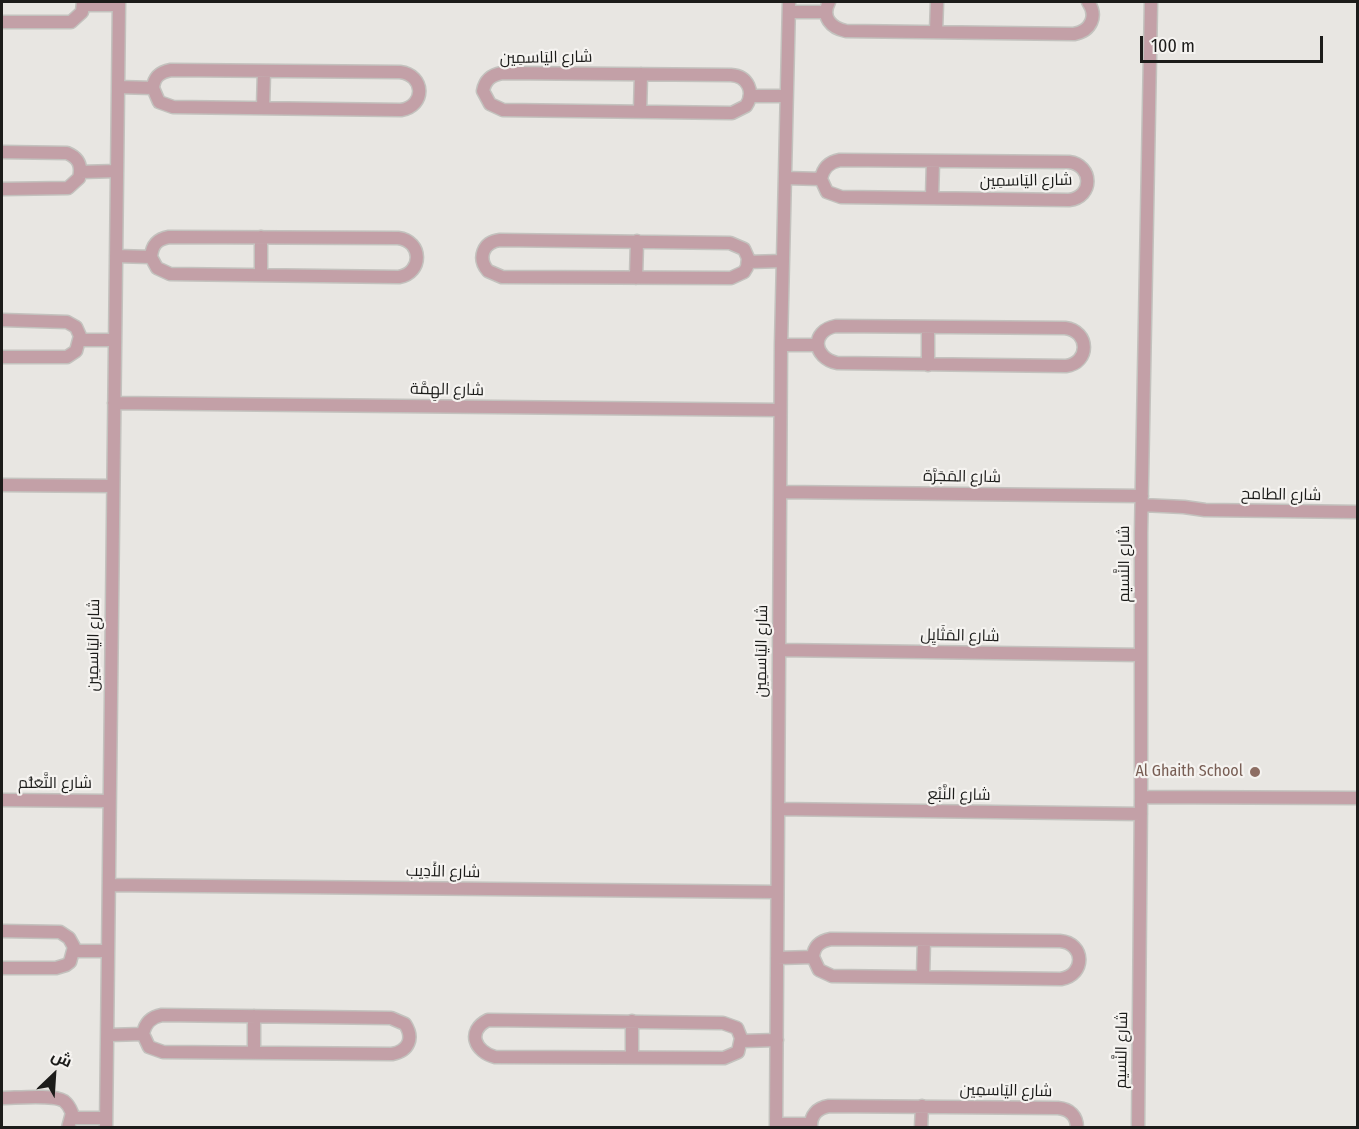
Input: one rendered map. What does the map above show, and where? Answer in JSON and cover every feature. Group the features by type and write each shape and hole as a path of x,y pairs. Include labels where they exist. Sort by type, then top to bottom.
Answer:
{"street":[{"path":"936,32 937,2"},
{"name":"شارع اليَاسمِين","path":"1077,1128 1073,1114 1063,1108 922,1106 823,1107 814,1113 811,1126 776,1126 780,410 789,7 827,7 832,25 846,31 1080,33 1089,27 1093,17 1088,2"},
{"name":"شارع النَّسيم","path":"1138,1128 1142,505 1150,2"},
{"name":"شارع اليَاسمِين","path":"2,22 71,22 80,16 83,4 119,3 106,1123 70,1123 68,1104 58,1099 2,1098"},
{"path":"165,71 264,71 406,73 415,78 420,93 411,107 401,110 173,107 159,102 153,88 156,78 165,71"},
{"path":"263,108 264,71"},
{"name":"شارع اليَاسمِين","path":"502,73 736,75 742,77 749,86 751,96 746,106 732,113 503,110 490,105 483,91 491,76 502,73"},
{"path":"640,112 641,74"},
{"path":"118,87 153,88"},
{"path":"751,96 786,96"},
{"path":"2,152 67,153 76,158 81,172 76,183 68,188 2,189"},
{"name":"شارع اليَاسمِين","path":"834,161 933,161 1074,163 1083,168 1088,184 1080,197 1069,200 841,197 827,192 821,179 825,168 834,161"},
{"path":"932,198 933,161"},
{"path":"81,172 117,171"},
{"path":"785,178 821,179"},
{"path":"261,237 261,275"},
{"path":"261,237 404,239 413,245 418,254 418,260 413,270 399,277 170,274 157,268 151,256 154,244 163,238 261,237"},
{"path":"500,240 735,243 744,249 748,262 744,272 731,278 502,277 488,271 482,258 489,243 500,240"},
{"path":"636,278 637,242"},
{"path":"116,256 151,256"},
{"path":"748,262 782,261"},
{"path":"2,320 67,322 76,327 80,340 76,351 68,357 2,357"},
{"path":"830,327 928,327 1070,329 1080,334 1085,350 1080,360 1066,366 928,365 837,363 824,358 818,345 821,334 830,327"},
{"path":"928,327 928,365"},
{"path":"80,340 115,340"},
{"path":"781,345 818,345"},
{"name":"شارع الهِمَّة","path":"114,403 780,410"},
{"path":"2,485 113,486"},
{"name":"شارع المَجَرَّة","path":"781,492 1142,505"},
{"name":"شارع الطامح","path":"1142,505 1185,513 1205,510 1358,512"},
{"name":"شارع المَثَايِل","path":"779,650 1142,655"},
{"path":"1141,797 1358,798"},
{"name":"شارع التَّعَلُّم","path":"2,800 109,801"},
{"name":"شارع النَّبْع","path":"778,809 1141,814"},
{"name":"شارع الأَدِيب","path":"109,885 777,892"},
{"path":"2,931 60,932 69,938 74,951 70,962 61,968 2,968"},
{"path":"825,940 924,940 1065,941 1078,951 1080,962 1071,976 1061,979 832,976 819,970 813,957 816,946 825,940"},
{"path":"923,977 924,940"},
{"path":"74,951 107,951"},
{"path":"777,958 813,957"},
{"path":"156,1016 254,1016 397,1018 405,1024 410,1038 402,1051 392,1054 163,1052 149,1047 143,1034 147,1023 156,1016"},
{"path":"254,1016 254,1053"},
{"path":"494,1020 632,1021 729,1023 737,1028 742,1041 738,1052 724,1058 495,1057 481,1051 475,1038 476,1032 483,1023 494,1020"},
{"path":"632,1021 632,1057"},
{"path":"108,1035 143,1034"},
{"path":"742,1041 777,1040"},
{"path":"921,1128 922,1106"}],"place":[{"name":"Al Ghaith School","path":"1255,772"}]}
